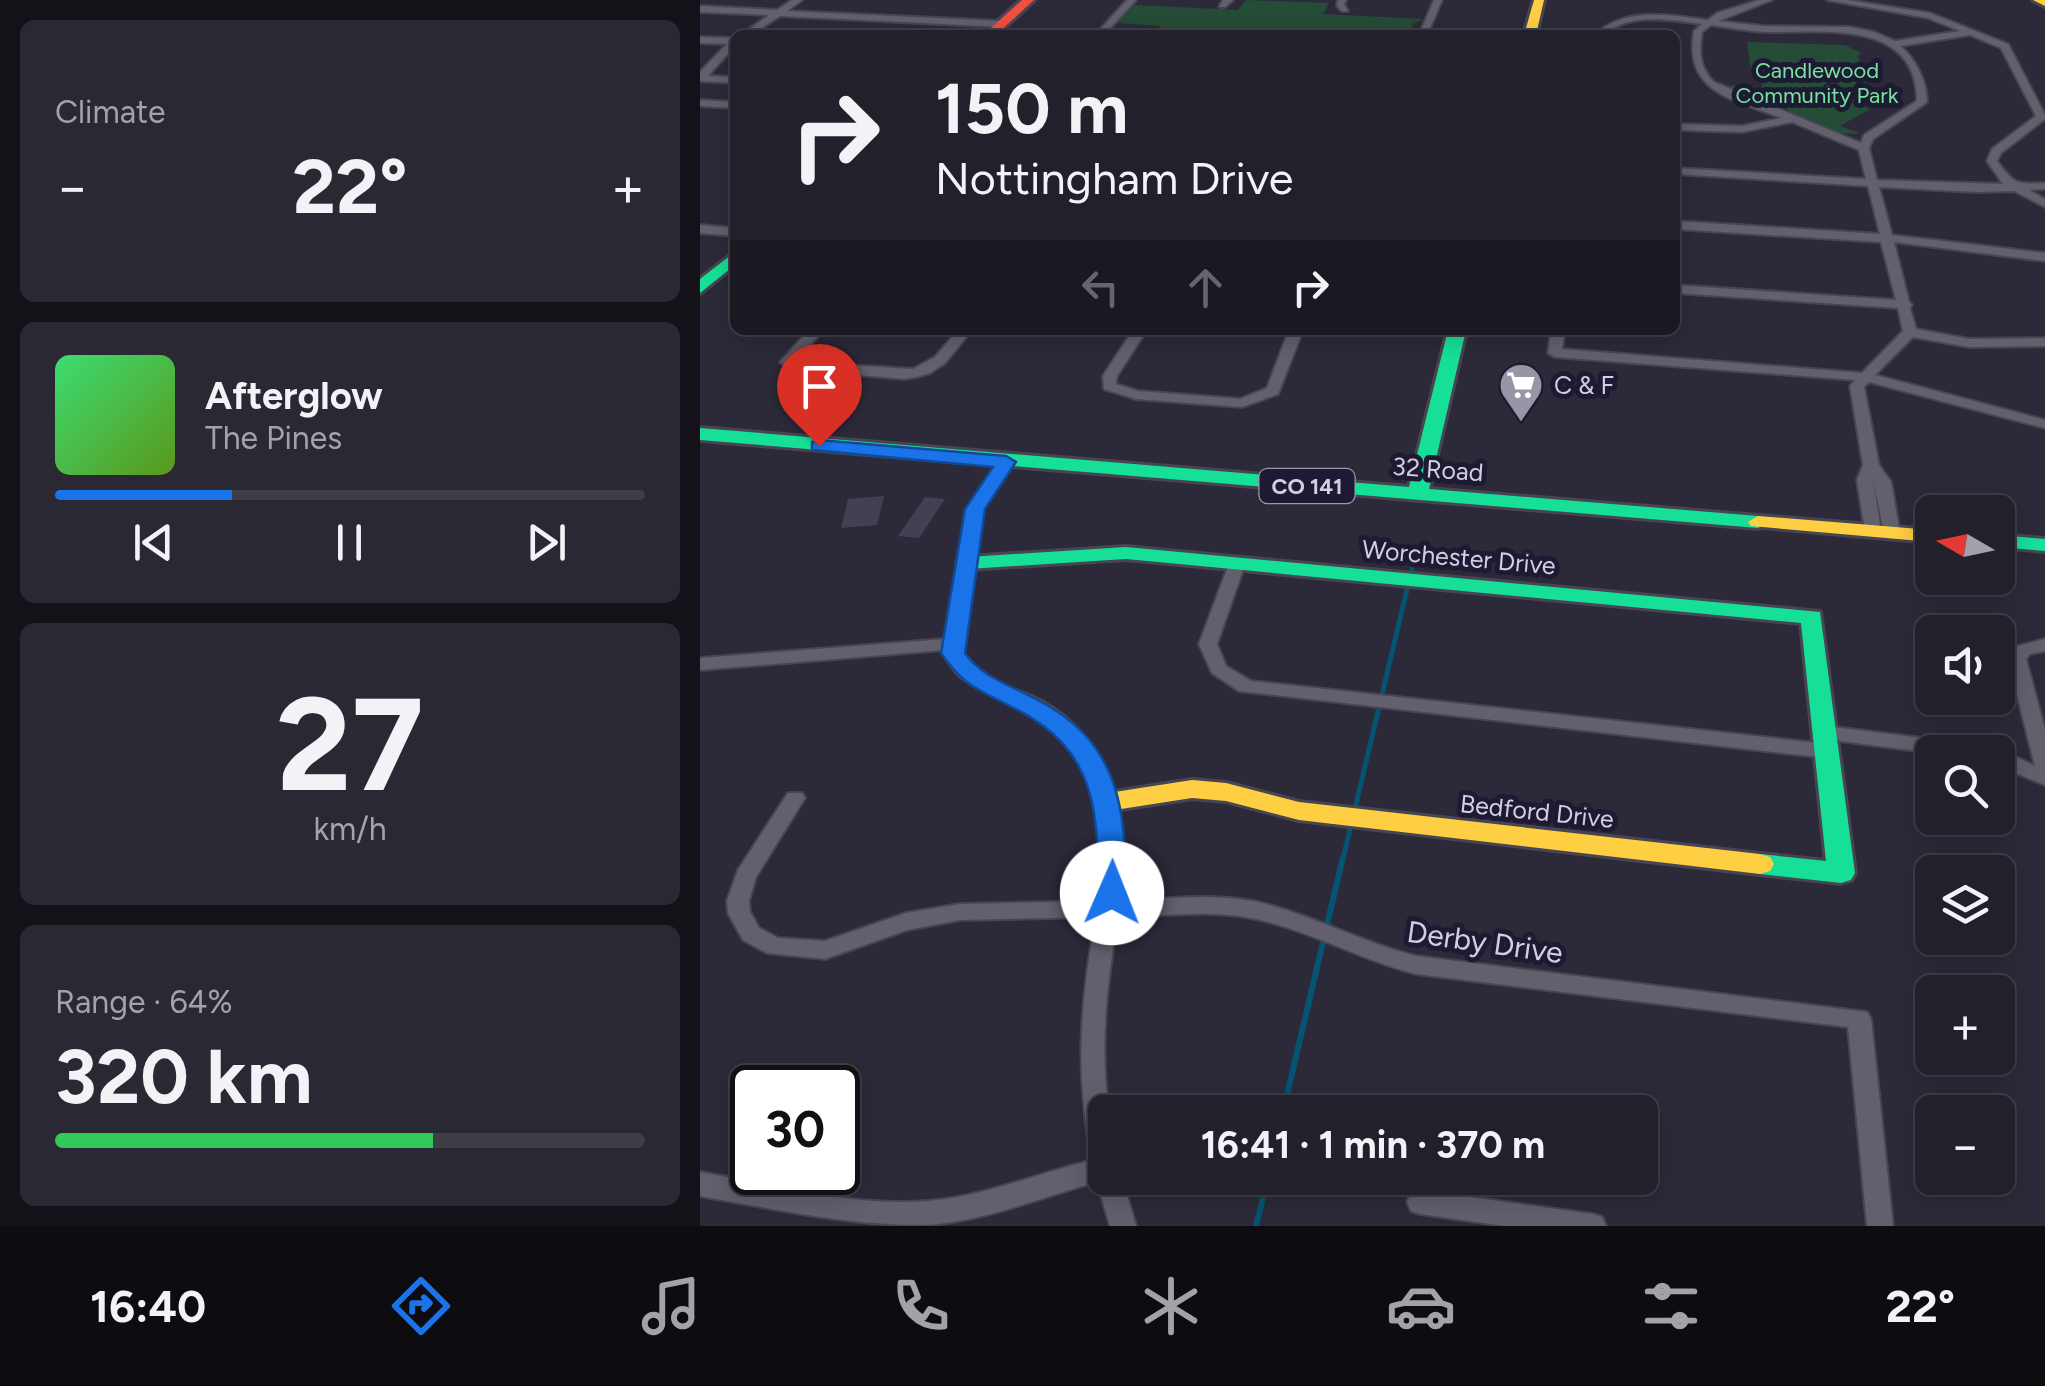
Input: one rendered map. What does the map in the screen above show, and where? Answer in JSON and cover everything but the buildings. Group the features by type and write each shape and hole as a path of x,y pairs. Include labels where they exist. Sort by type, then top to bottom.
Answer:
{"street":[{"path":"752,30 798,0"},
{"path":"700,8 995,29 1029,0"},
{"path":"1104,30 1132,0"},
{"path":"1425,30 1438,0"},
{"path":"1531,30 1539,0"},
{"path":"1763,0 1710,20 1696,38 1701,77 1718,90 1864,148"},
{"path":"1831,0 1905,10 1976,32 2005,46 2040,109 2037,123 1992,156 1996,171 2045,204"},
{"path":"2038,0 2045,3"},
{"path":"1603,30 1625,20 1674,16 1763,30 1836,29 1895,44 1976,32"},
{"path":"700,40 730,42"},
{"path":"1895,44 1910,57 1924,98 1868,137 1864,148 1910,332"},
{"path":"700,78 730,47"},
{"path":"700,78 730,80"},
{"path":"700,103 730,105"},
{"path":"700,119 721,104"},
{"path":"1680,128 1742,129 1793,119"},
{"path":"1680,171 1977,189 2045,186"},
{"path":"1680,225 1888,239 2045,257"},
{"path":"700,229 730,232"},
{"path":"700,288 730,261"},
{"path":"1680,289 1906,305"},
{"path":"1910,332 1969,344 2045,342"},
{"path":"1883,532 1883,482 1871,464 1857,386 1910,332"},
{"path":"811,335 787,362 808,369 923,374 936,366 961,335"},
{"path":"1137,335 1110,376 1109,386 1119,392 1242,403 1272,391 1294,335"},
{"path":"1416,495 1456,335"},
{"path":"1557,335 1555,352 1865,376 2045,424"},
{"name":"32 Road","path":"700,434 1915,535"},
{"path":"1006,462 975,509 954,644 956,661 968,674 1033,704 1066,730 1097,771 1108,802 1114,848 1111,907 1094,995 1091,1061 1094,1095"},
{"path":"2015,542 2045,545"},
{"name":"Worchester Drive","path":"968,563 1126,554 1812,617 1826,742"},
{"path":"1237,564 1208,644 1218,669 1246,688 1915,748"},
{"path":"700,664 954,644"},
{"path":"2045,645 2024,650 2017,659 2045,766"},
{"name":"Bedford Drive","path":"1108,802 1173,790 1211,790 1299,811 1841,873 1826,742"},
{"path":"2015,765 2045,778"},
{"name":"Derby Drive","path":"795,798 746,876 738,901 739,913 751,934 776,947 825,950 945,914 1111,907 1256,909 1293,919 1354,948 1416,965 1859,1019 1880,1226"},
{"path":"700,1184 876,1212 912,1213 971,1206 1088,1171"},
{"path":"1114,1195 1123,1226"},
{"path":"1420,1202 1593,1226"}],"green space":[{"path":"1246,0 1329,3 1323,14 1423,19 1411,25 1416,30 1157,30 1160,26 1117,23 1135,5 1238,10"},
{"name":"Candlewood Community Park","path":"1747,42 1845,45 1861,53 1858,56 1868,89 1851,103 1870,109 1840,126 1860,133 1822,128 1784,112 1789,110 1719,85 1762,87 1761,81 1752,77"}],"waterway":[{"path":"1412,567 1415,554"},
{"path":"1343,859 1413,564"},
{"path":"1287,1095 1343,857"},
{"path":"1256,1226 1264,1195"}],"traffic: fast":[{"path":"700,288 730,261"},
{"path":"1417,495 1456,335"},
{"path":"700,434 1758,522"},
{"path":"2015,542 2045,545"},
{"path":"968,563 1126,553 1812,617 1841,873 1760,864"}],"traffic: slow":[{"path":"1531,30 1539,0"},
{"path":"2038,0 2045,3"},
{"path":"1758,522 1915,535"},
{"path":"1108,802 1192,789 1226,792 1299,811 1760,864"}],"traffic: jam":[{"path":"995,30 1029,0"}],"place":[{"name":"C & F","path":"1521,423"}],"route":[{"path":"819,446 1006,462 975,509 953,653 961,669 976,680 1033,704 1050,716 1089,757 1103,786 1112,824 1112,893"}]}
